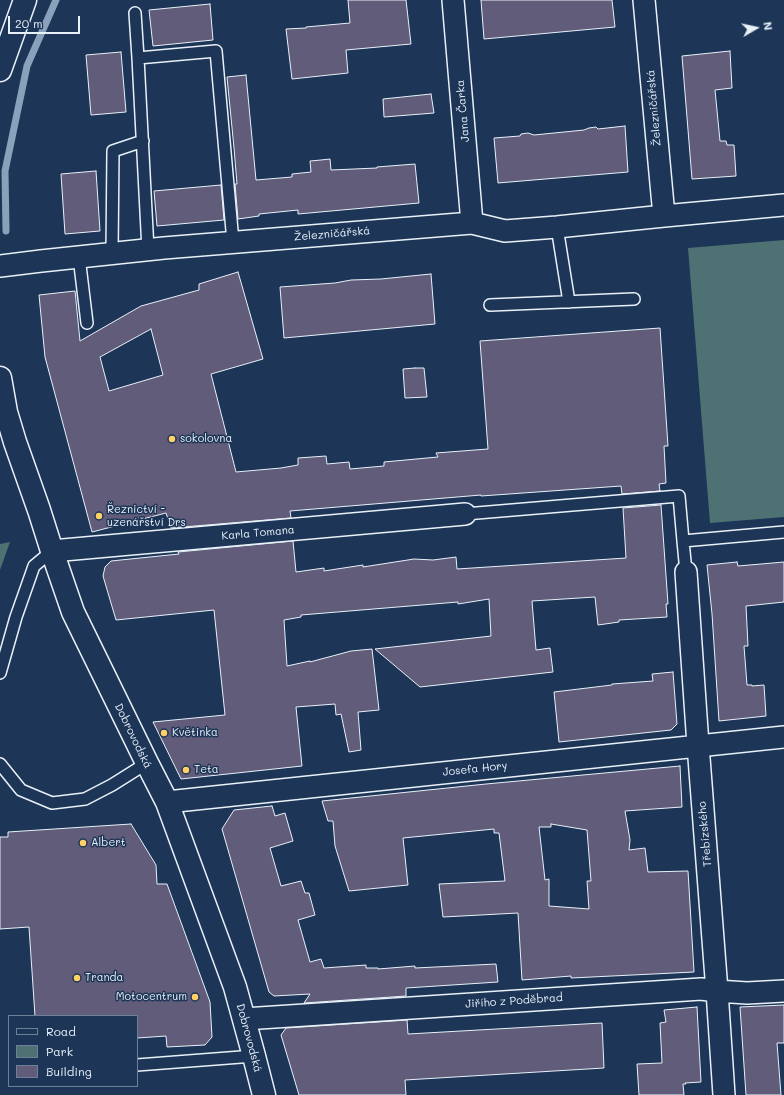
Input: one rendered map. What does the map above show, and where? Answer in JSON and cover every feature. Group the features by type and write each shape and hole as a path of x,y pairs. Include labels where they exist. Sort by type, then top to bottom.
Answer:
{"street":[{"path":"0,69 25,0"},
{"name":"Jana Čarka","path":"453,0 472,223"},
{"name":"Železničářská","path":"644,0 664,216"},
{"name":"Železničářská","path":"0,266 112,253 472,223 505,231 784,205"},
{"name":"Dobrovodská","path":"0,378 6,412 8,443 39,510 73,612 167,802 236,987 264,1095"},
{"name":"Karla Tomana","path":"52,551 465,514"},
{"name":"Třebízského","path":"686,572 724,1095"},
{"name":"Josefa Hory","path":"167,802 784,737"},
{"name":"Jiřího z Poděbrad","path":"244,1019 701,989 747,993 784,991"}],"lane":[{"path":"135,13 148,250"},
{"path":"138,58 216,51 233,242"},
{"path":"112,253 113,151 142,140"},
{"path":"557,227 569,302"},
{"path":"79,257 87,323"},
{"path":"490,306 634,299"},
{"path":"465,514 679,496 686,572"},
{"path":"683,541 784,532"},
{"path":"0,673 16,617 34,566 52,551"},
{"path":"0,764 21,790 52,803 85,799 112,785 147,763"},
{"path":"138,1065 254,1056"}],"green space":[{"path":"784,240 784,517 710,523 688,248"},
{"path":"10,542 0,570 0,544"}],"building":[{"path":"348,0 406,0 411,44 346,50 348,73 292,79 286,29 350,23"},
{"path":"481,0 612,0 615,27 484,39"},
{"path":"210,4 213,40 153,46 149,10"},
{"path":"730,51 732,88 715,90 720,141 726,141 727,145 734,145 736,176 692,179 682,56"},
{"path":"121,52 126,112 91,115 86,55"},
{"path":"246,75 256,180 292,177 292,174 311,172 310,161 330,159 331,170 377,168 415,164 419,203 298,214 298,210 259,214 259,216 238,219 235,184 237,184 227,77"},
{"path":"431,94 434,113 384,117 383,99"},
{"path":"625,126 628,172 498,183 494,138 520,136 521,134 528,133 534,135 584,130 596,127 598,129"},
{"path":"96,171 100,231 65,234 61,174"},
{"path":"221,185 224,220 157,226 154,191"},
{"path":"238,272 263,359 211,374 236,472 298,465 298,458 326,456 327,464 349,462 350,469 384,466 384,462 438,457 436,453 488,449 480,341 660,328 668,446 664,446 666,483 659,484 660,491 622,494 621,486 481,495 290,511 291,518 171,528 166,513 92,532 45,357 39,295 75,291 80,341 141,306 199,290 199,284","holes":["151,329 163,375 109,391 100,357"]},
{"path":"431,274 435,324 284,338 280,287"},
{"path":"424,368 427,397 405,398 403,369"},
{"path":"661,505 668,604 666,604 667,617 619,620 619,622 598,625 595,597 532,601 536,650 550,648 553,672 420,687 375,649 491,636 489,599 458,604 458,602 301,615 301,617 284,620 287,666 310,662 351,651 372,649 379,710 358,712 361,750 349,752 341,714 336,715 335,704 296,707 302,766 181,779 153,722 225,715 214,610 116,620 103,576 105,567 111,561 179,554 178,552 293,541 296,572 324,568 324,571 363,565 363,567 414,559 433,560 456,557 457,569 626,558 623,508"},
{"path":"737,562 738,566 784,562 784,602 746,606 748,646 744,646 747,685 764,685 766,716 719,721 712,614 707,565"},
{"path":"673,672 677,724 671,730 559,742 554,692 612,684 653,681 652,674"},
{"path":"680,766 682,807 625,811 630,840 629,850 645,848 648,872 688,871 694,972 571,978 571,976 522,980 518,913 443,917 439,884 505,881 499,833 494,833 494,829 403,838 408,885 349,891 335,846 333,821 328,821 322,801","holes":["551,824 587,830 591,881 587,881 589,909 549,906 549,879 545,880 539,827 551,827"]},
{"path":"272,806 275,816 285,813 293,841 270,848 281,886 301,881 305,893 309,893 315,915 298,920 310,962 321,959 324,968 366,965 366,968 378,969 415,966 415,968 496,964 498,982 406,988 406,996 304,1003 310,994 274,996 269,992 222,829 234,810"},
{"path":"131,824 156,865 157,884 167,884 210,1002 212,1037 205,1045 167,1047 166,1036 138,1038 138,1015 35,1015 29,927 0,929 0,837 8,837 8,832"},
{"path":"784,1005 784,1043 777,1043 781,1095 746,1095 740,1007"},
{"path":"697,1007 701,1082 683,1084 684,1095 639,1095 637,1064 662,1063 660,1023 666,1022 664,1010"},
{"path":"407,1020 408,1034 602,1023 604,1068 405,1080 406,1095 299,1095 281,1035 286,1028"}],"waterway":[{"path":"6,231 5,171 27,66 56,0"}],"place":[{"name":"sokolovna","path":"172,439"},
{"name":"Řeznictví - uzenářství Drs","path":"99,516"},
{"name":"Květinka","path":"164,733"},
{"name":"Teta","path":"186,770"},
{"name":"Albert","path":"83,843"},
{"name":"Tranda","path":"77,978"},
{"name":"Motocentrum","path":"195,997"}]}
